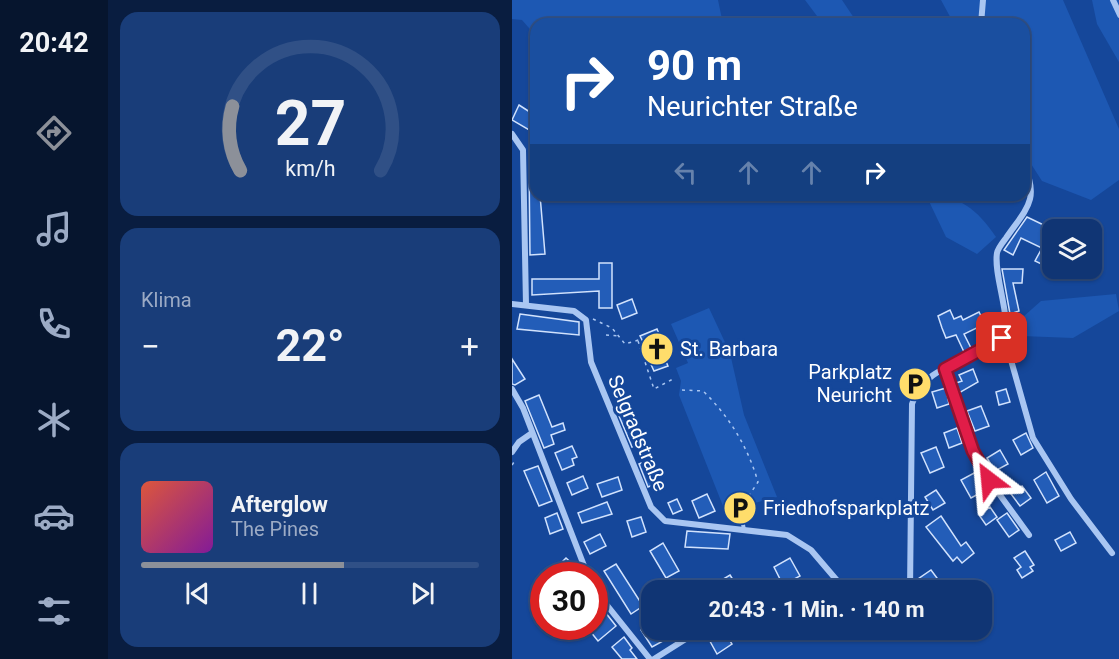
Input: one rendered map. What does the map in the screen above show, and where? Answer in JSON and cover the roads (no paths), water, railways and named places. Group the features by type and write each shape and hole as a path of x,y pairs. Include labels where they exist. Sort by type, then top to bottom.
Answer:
{"street":[{"path":"982,18 983,0"},
{"path":"1113,0 1120,15"},
{"path":"512,134 523,150 526,305"},
{"path":"910,580 912,404 921,385 1002,338 1005,333 1006,316 999,290 996,252 1031,201 1030,179"},
{"name":"Selgradstraße","path":"512,304 574,311 586,320 591,362 651,507 665,521 787,535 811,550 837,580"},
{"path":"1002,338 1007,346 1033,438 1071,499 1112,553"},
{"path":"945,369 973,451 989,480 1029,535"},
{"path":"512,389 533,433 583,562"},
{"path":"512,452 519,441 533,433"},
{"path":"608,606 652,659 683,640"}],"lane":[{"path":"740,508 744,530"}],"place":[{"name":"St. Barbara","path":"657,349"},
{"name":"Parkplatz Neuricht","path":"915,384"},
{"name":"Friedhofsparkplatz","path":"740,508"}]}
